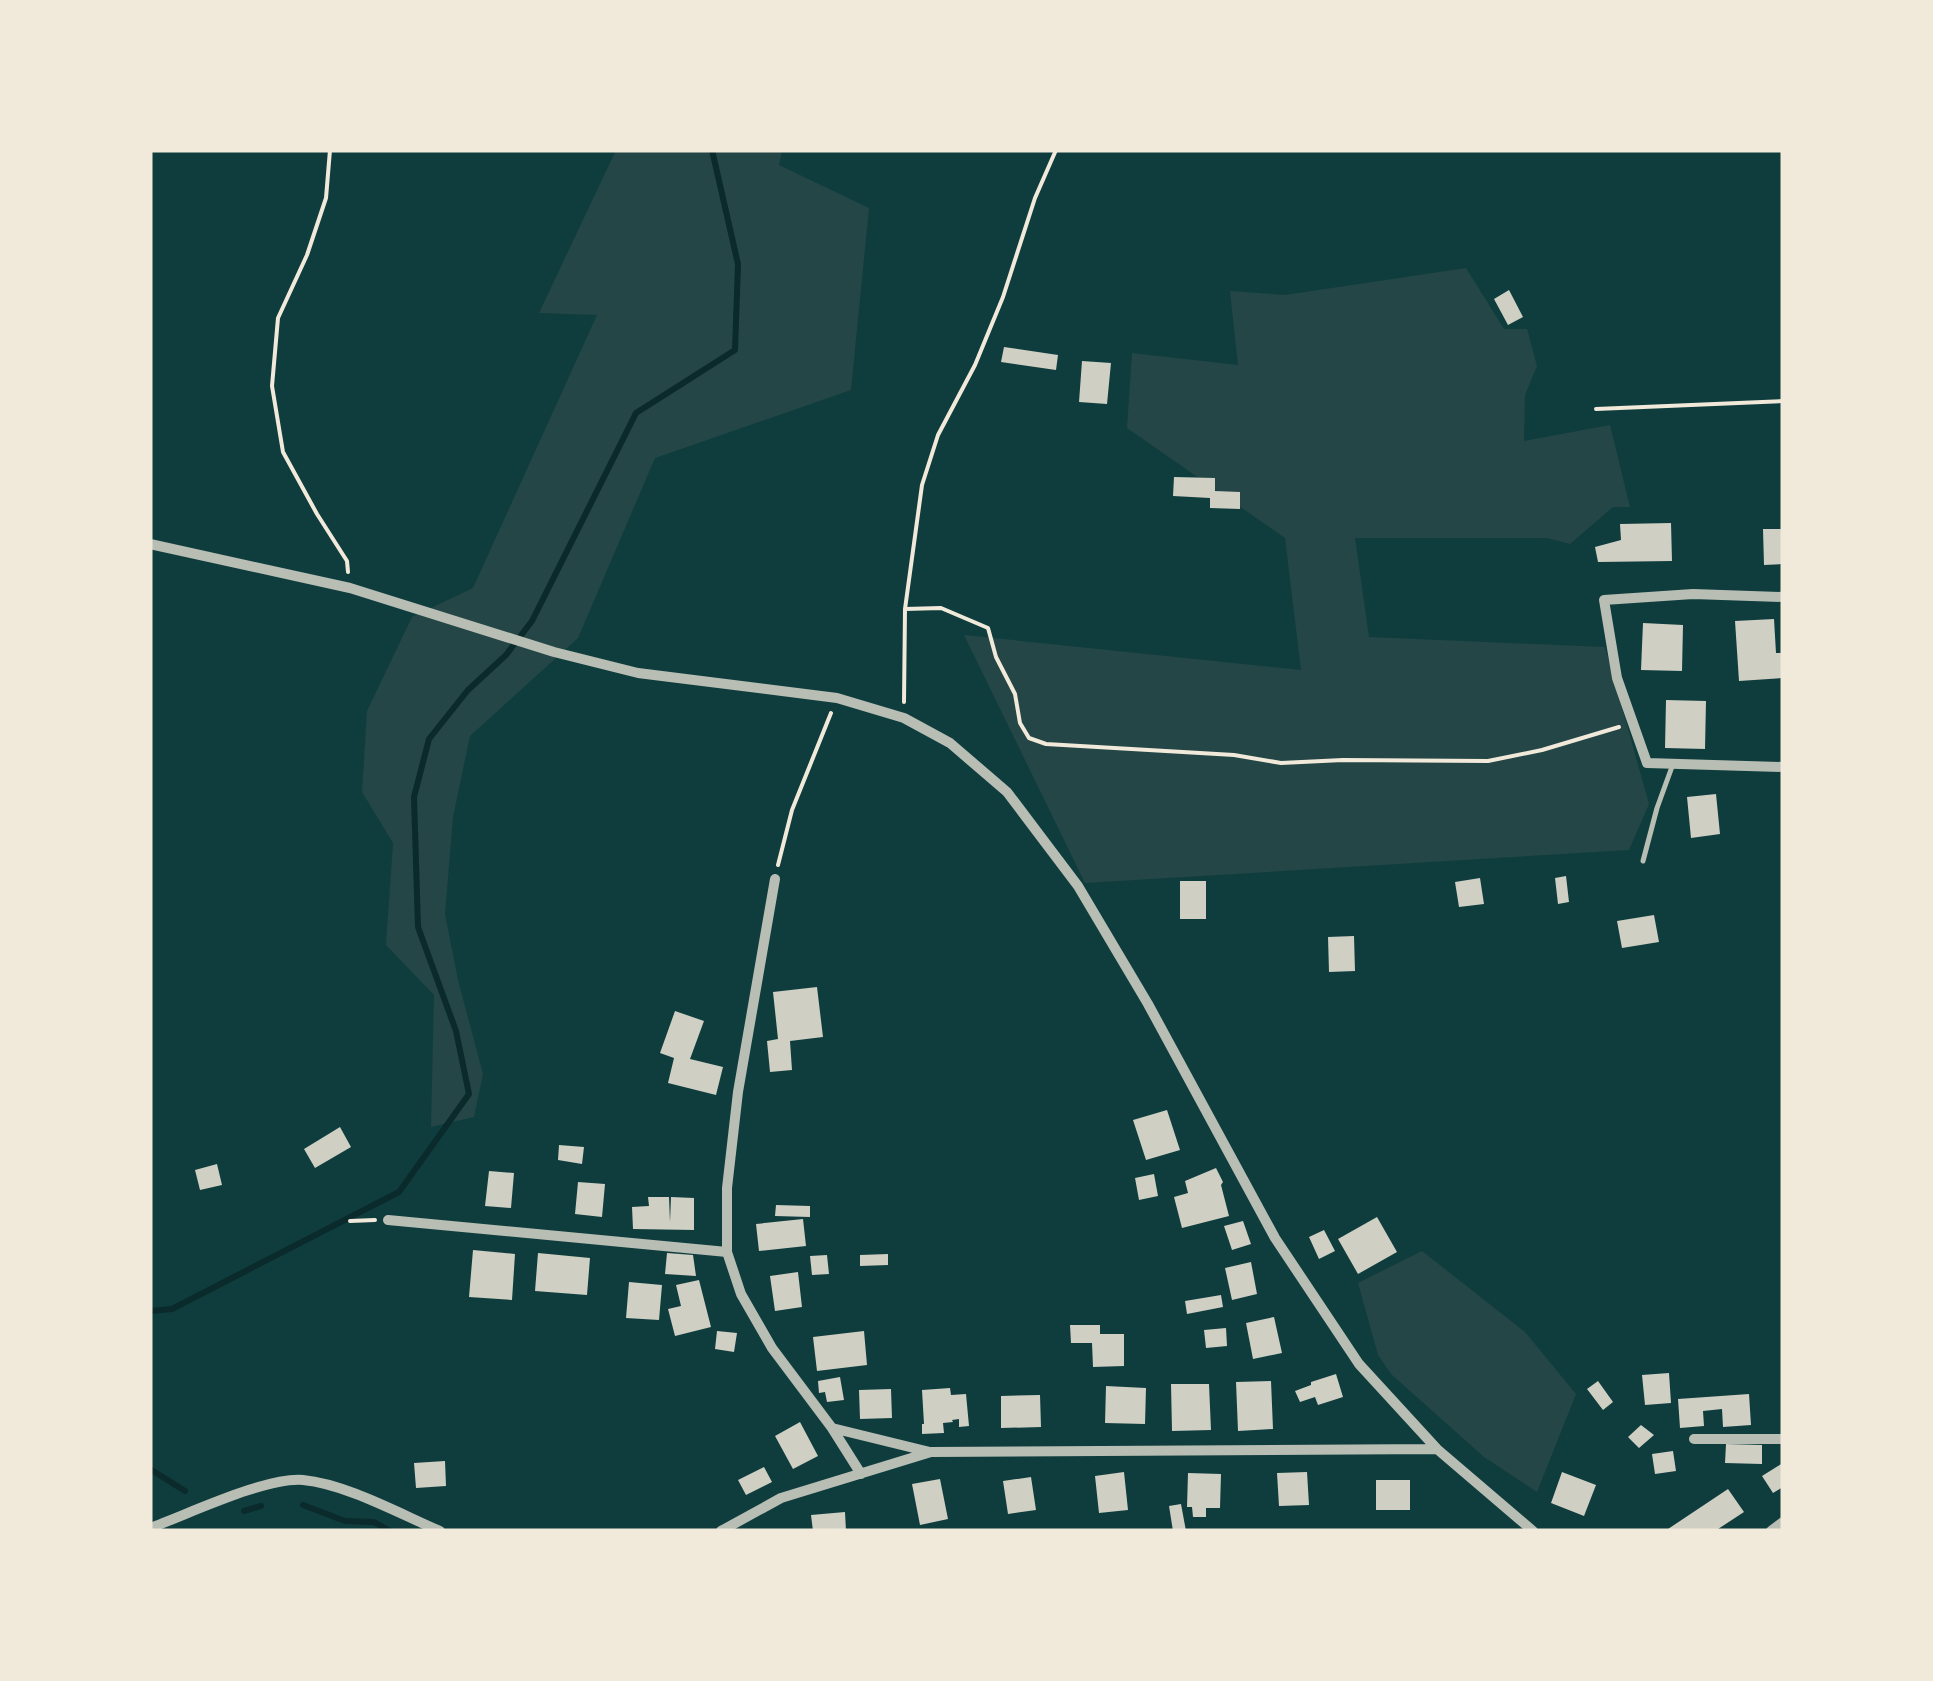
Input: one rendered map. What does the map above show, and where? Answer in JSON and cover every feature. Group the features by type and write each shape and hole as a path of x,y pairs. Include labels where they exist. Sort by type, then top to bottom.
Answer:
{"street":[{"path":"150,544 350,588 554,652 638,673 837,698 904,718 950,744 1007,792 1078,886 1148,1004 1275,1238 1359,1364 1436,1449 1533,1531"},
{"path":"1783,596 1693,594 1604,600 1617,678 1647,764 1783,766"},
{"path":"775,879 738,1092 727,1188 727,1252 742,1294 772,1348 861,1474"},
{"path":"388,1220 727,1252"},
{"path":"832,1428 931,1452 1436,1449"},
{"path":"1694,1438 1783,1439"},
{"path":"721,1531 780,1498 931,1452"},
{"path":"150,1528 268,1484 305,1480 340,1488 440,1531"},
{"path":"1771,1531 1783,1522"}],"lane":[{"path":"1643,860 1673,764"}],"path":[{"path":"330,150 326,198 308,255 278,318 272,386 282,452 347,561 350,588"},
{"path":"904,718 906,608 922,485 938,435 1003,297 1035,198 1056,150"},
{"path":"1596,409 1783,401"},
{"path":"906,608 941,608 988,628 996,657 1015,694 1020,723 1029,738 1046,744 1234,755 1281,763 1488,761 1542,750 1633,723"},
{"path":"775,879 792,810 837,698"},
{"path":"350,1221 388,1220"}],"shaded area":[{"path":"616,150 782,150 779,165 869,208 851,390 655,458 578,638 470,736 453,817 445,914 483,1074 474,1117 431,1127 434,995 386,945 393,843 362,792 367,711 412,617 473,588 597,315 539,313"},
{"path":"1466,268 1504,329 1527,329 1537,366 1525,395 1524,441 1610,425 1630,507 1613,507 1570,544 1547,538 1355,538 1369,637 1605,647 1649,804 1629,850 1085,883 964,635 1301,670 1285,538 1127,428 1132,353 1238,365 1230,291 1285,295"},
{"path":"1422,1251 1525,1332 1576,1394 1537,1492 1484,1457 1391,1374 1378,1355 1358,1283"}],"building":[{"path":"1509,290 1523,317 1508,325 1494,299"},
{"path":"1004,347 1058,355 1056,370 1001,362"},
{"path":"1082,361 1111,363 1107,404 1079,402"},
{"path":"1174,477 1215,478 1215,491 1240,492 1240,509 1210,508 1210,498 1173,496"},
{"path":"1671,523 1672,561 1598,562 1595,547 1621,540 1620,524"},
{"path":"1763,529 1783,529 1783,564 1764,565"},
{"path":"1774,619 1776,653 1783,653 1783,678 1739,681 1735,621"},
{"path":"1643,623 1683,625 1682,671 1641,670"},
{"path":"1666,700 1706,701 1705,749 1665,748"},
{"path":"1716,794 1720,834 1691,838 1687,797"},
{"path":"1566,876 1569,902 1558,904 1555,878"},
{"path":"1480,878 1484,904 1459,907 1455,882"},
{"path":"1180,881 1206,881 1206,919 1180,919"},
{"path":"1654,915 1659,942 1622,948 1617,921"},
{"path":"1354,936 1355,971 1329,972 1328,937"},
{"path":"817,987 823,1037 790,1041 792,1070 770,1072 767,1041 778,1039 773,992"},
{"path":"675,1011 704,1021 690,1059 723,1067 716,1095 668,1083 674,1058 660,1053"},
{"path":"1167,1110 1180,1150 1146,1160 1133,1120"},
{"path":"340,1127 351,1147 315,1168 304,1149"},
{"path":"559,1145 584,1147 582,1164 558,1160"},
{"path":"217,1164 222,1185 200,1190 195,1170"},
{"path":"1216,1168 1223,1182 1229,1216 1182,1228 1174,1197 1188,1193 1185,1181"},
{"path":"489,1171 514,1173 511,1208 485,1206"},
{"path":"1154,1174 1158,1196 1139,1200 1135,1178"},
{"path":"578,1182 605,1184 602,1217 575,1214"},
{"path":"648,1197 669,1197 670,1222 671,1197 694,1198 694,1230 633,1229 632,1207 649,1206"},
{"path":"776,1205 810,1206 810,1217 775,1216"},
{"path":"1377,1217 1397,1252 1358,1274 1338,1239"},
{"path":"803,1219 806,1246 759,1251 756,1224"},
{"path":"1243,1221 1251,1244 1232,1250 1224,1226"},
{"path":"1324,1230 1335,1251 1319,1259 1309,1237"},
{"path":"473,1250 515,1254 512,1300 469,1297"},
{"path":"538,1253 590,1258 587,1295 535,1291"},
{"path":"667,1253 693,1255 696,1276 665,1274"},
{"path":"888,1254 888,1265 860,1266 860,1255"},
{"path":"827,1255 829,1274 812,1275 810,1256"},
{"path":"1251,1262 1257,1294 1232,1300 1225,1268"},
{"path":"798,1272 802,1307 775,1311 770,1276"},
{"path":"699,1280 711,1327 675,1336 668,1309 681,1306 676,1285"},
{"path":"629,1282 662,1285 659,1320 626,1318"},
{"path":"1221,1295 1223,1307 1187,1314 1185,1301"},
{"path":"1274,1317 1282,1353 1253,1359 1246,1323"},
{"path":"1070,1325 1100,1325 1100,1334 1124,1334 1124,1366 1093,1367 1092,1343 1071,1343"},
{"path":"1226,1328 1227,1346 1206,1348 1204,1330"},
{"path":"717,1331 737,1333 734,1352 715,1349"},
{"path":"864,1331 867,1365 817,1371 813,1337"},
{"path":"1669,1373 1671,1403 1645,1405 1642,1375"},
{"path":"1336,1374 1343,1397 1318,1405 1315,1397 1300,1402 1295,1391"},
{"path":"840,1377 844,1400 827,1402 825,1392 819,1393 818,1381"},
{"path":"1271,1381 1273,1429 1238,1431 1236,1382"},
{"path":"1598,1381 1613,1402 1603,1410 1587,1389"},
{"path":"1171,1384 1209,1384 1211,1430 1172,1431"},
{"path":"1106,1386 1146,1388 1145,1424 1105,1423"},
{"path":"950,1388 951,1395 966,1394 969,1426 959,1427 959,1419 952,1420 943,1423 944,1433 922,1434 922,1390"},
{"path":"891,1389 892,1418 860,1419 859,1390"},
{"path":"1749,1394 1751,1425 1723,1427 1722,1409 1703,1411 1704,1426 1680,1428 1678,1399"},
{"path":"1040,1395 1041,1427 1001,1428 1001,1396"},
{"path":"800,1422 818,1456 793,1469 775,1436"},
{"path":"1641,1425 1654,1435 1639,1448 1628,1437"},
{"path":"1726,1444 1762,1445 1762,1464 1725,1463"},
{"path":"1673,1451 1676,1471 1655,1474 1652,1454"},
{"path":"445,1461 446,1486 416,1488 414,1463"},
{"path":"1783,1463 1783,1487 1773,1493 1762,1476"},
{"path":"764,1467 772,1482 746,1495 738,1480"},
{"path":"1124,1472 1128,1510 1099,1513 1095,1476"},
{"path":"1307,1472 1309,1505 1279,1506 1277,1473"},
{"path":"1562,1472 1596,1485 1584,1516 1551,1503"},
{"path":"1188,1473 1221,1474 1220,1508 1206,1508 1206,1517 1193,1517 1192,1507 1187,1507"},
{"path":"1031,1477 1036,1510 1008,1514 1003,1481"},
{"path":"940,1479 948,1519 920,1525 912,1484"},
{"path":"1376,1480 1410,1480 1410,1510 1376,1510"},
{"path":"1728,1489 1744,1512 1715,1531 1665,1531"},
{"path":"1181,1504 1186,1531 1173,1531 1169,1506"},
{"path":"845,1512 846,1531 813,1531 811,1515"}],"waterway":[{"path":"150,1311 172,1309 399,1192 469,1094 456,1031 418,927 414,797 429,739 532,621 636,413 735,350 738,264 712,150"},
{"path":"150,1469 185,1491"},
{"path":"303,1505 345,1521 374,1522 390,1531"},
{"path":"244,1511 261,1506"}]}
